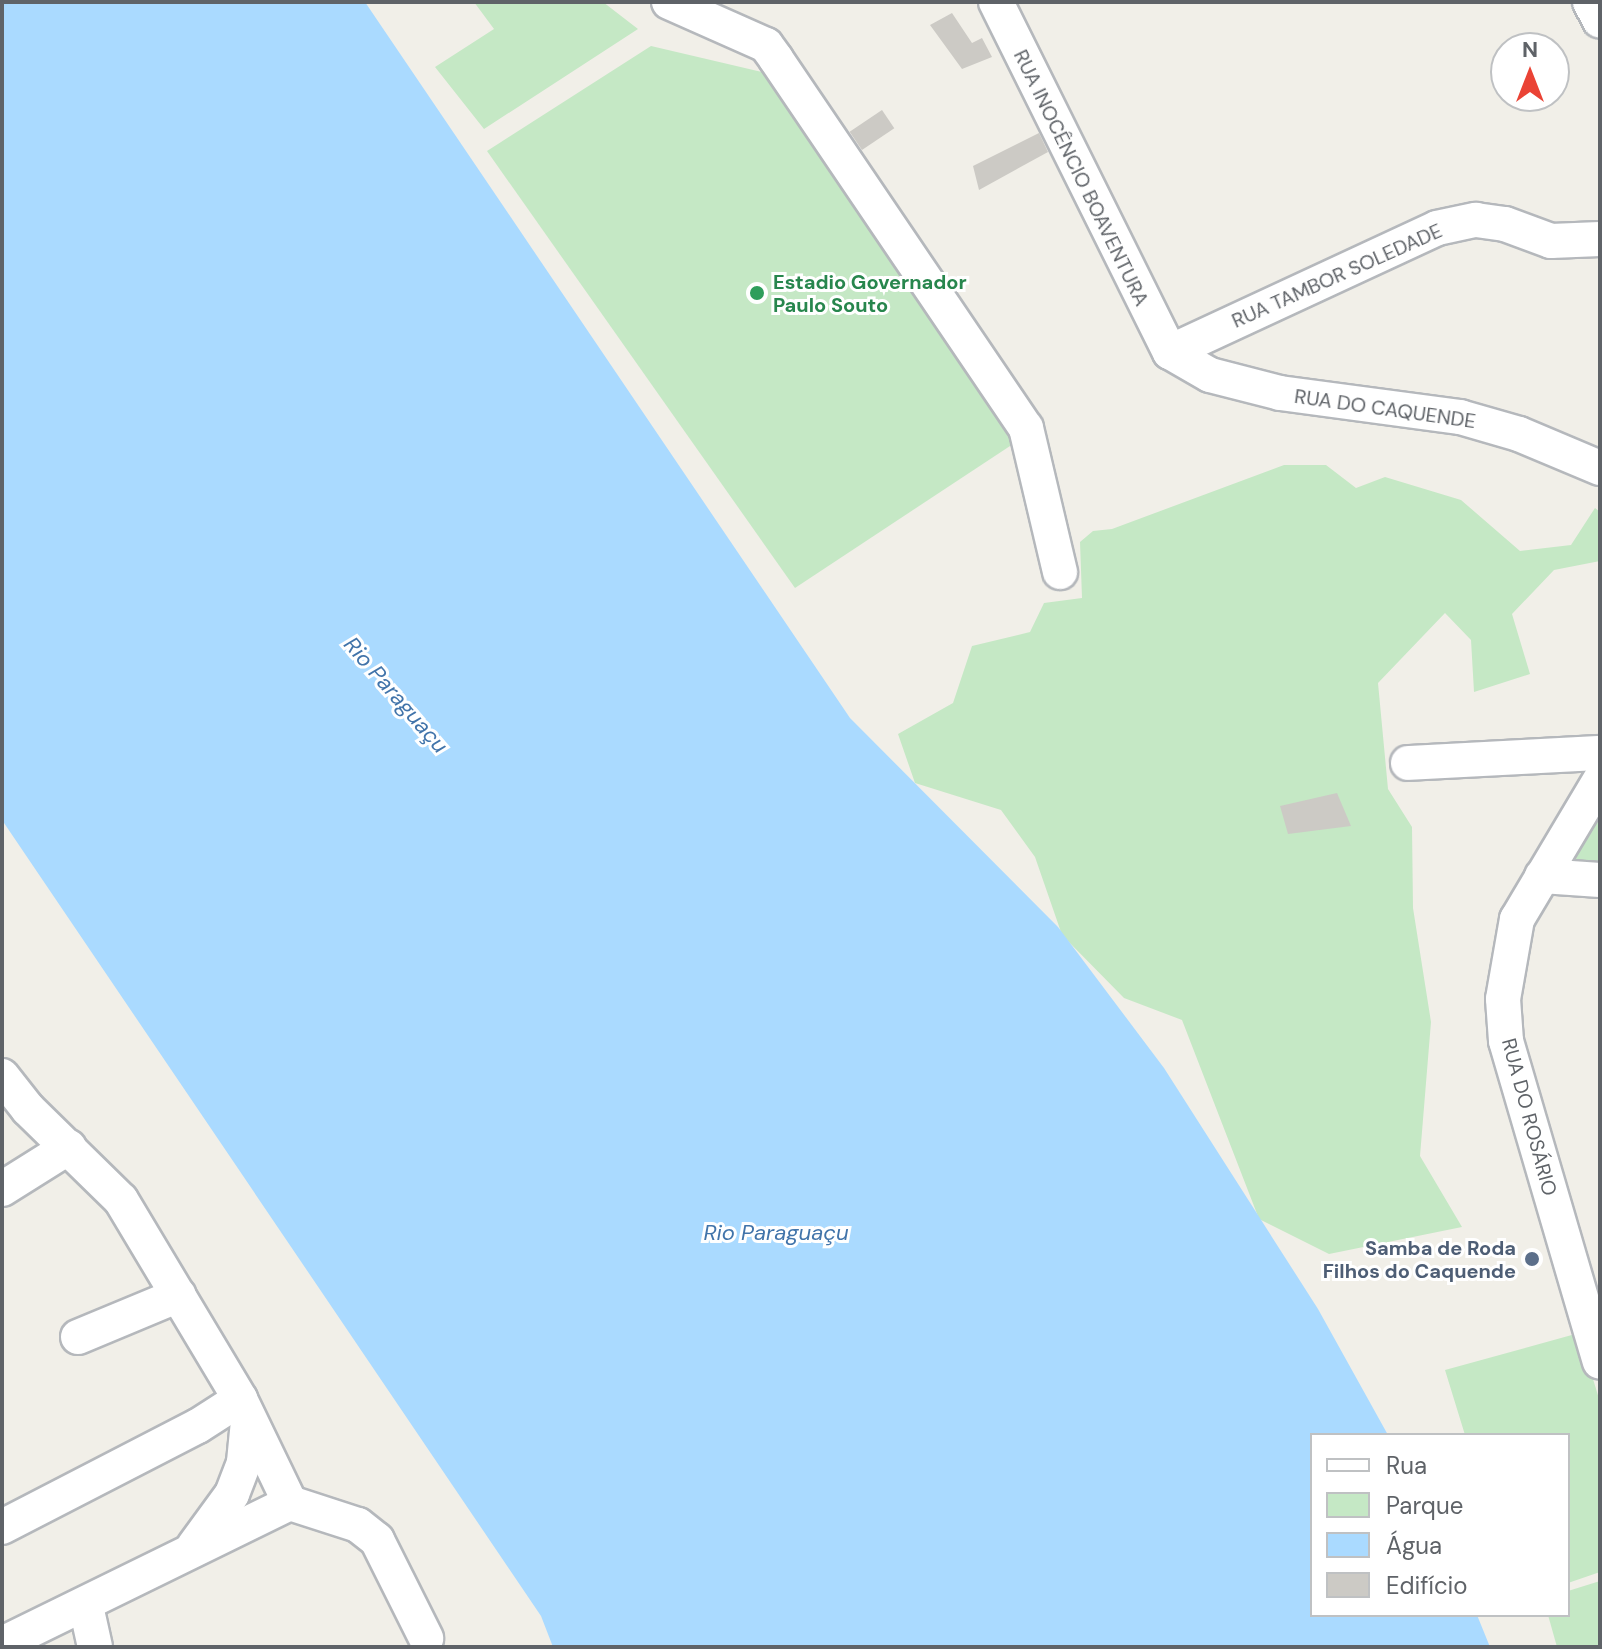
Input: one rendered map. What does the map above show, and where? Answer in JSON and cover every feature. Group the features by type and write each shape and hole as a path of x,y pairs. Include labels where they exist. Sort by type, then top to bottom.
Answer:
{"street":[{"path":"669,2 766,45 776,59 1026,428 1060,572"},
{"name":"RUA INOCÊNCIO BOAVENTURA","path":"996,2 1170,352"},
{"path":"1590,2 1600,21"},
{"name":"RUA TAMBOR SOLEDADE","path":"1170,352 1437,228 1476,220 1505,224 1551,241 1600,239"},
{"name":"RUA DO CAQUENDE","path":"1170,352 1210,375 1280,393 1460,417 1519,434 1600,468"},
{"path":"1408,763 1600,753"},
{"name":"RUA DO ROSÁRIO","path":"1600,780 1517,919 1507,954 1506,1041 1586,1267 1600,1362"},
{"path":"1542,876 1600,880"},
{"path":"2,1076 121,1200 244,1410 290,1503"},
{"path":"2,1189 69,1147"},
{"path":"78,1337 179,1295"},
{"path":"2,1527 198,1426 244,1410"},
{"path":"186,1555 215,1524 232,1494 244,1462 244,1410"},
{"path":"2,1644 86,1606 290,1503 358,1525 377,1540 426,1638"},
{"path":"86,1606 95,1647"}],"green space":[{"path":"474,2 603,2 638,29 484,129 435,67 494,29"},
{"name":"Estadio Governador Paulo Souto","path":"651,46 775,75 1025,436 795,588 487,151"},
{"path":"1284,465 1326,465 1356,488 1385,477 1461,500 1520,551 1571,545 1595,508 1600,512 1600,561 1554,570 1512,614 1530,674 1474,692 1471,640 1445,613 1378,683 1388,789 1412,827 1413,908 1431,1022 1420,1156 1462,1227 1329,1254 1259,1219 1182,1020 1124,998 1062,935 1035,857 1001,810 915,783 898,734 953,703 972,646 1030,632 1044,603 1082,598 1080,542 1093,531 1112,529"},
{"path":"1600,808 1600,870 1569,870"},
{"path":"1579,1333 1600,1402 1600,1572 1570,1582 1570,1433 1464,1433 1445,1370"},
{"path":"1600,1581 1600,1647 1557,1647 1549,1617 1570,1617 1570,1590"}],"water":[{"name":"Rio Paraguaçu","path":"2,2 365,2 850,718 1058,927 1164,1068 1318,1309 1387,1433 1310,1433 1310,1617 1478,1617 1490,1647 553,1647 541,1616 2,820"}],"building":[{"path":"952,13 972,43 982,38 992,57 962,69 930,25"},
{"path":"882,110 894,128 862,150 850,132"},
{"path":"1039,133 1048,152 979,190 973,166"},
{"path":"1337,793 1351,826 1288,834 1280,806"}],"place":[{"name":"Estadio Governador Paulo Souto","path":"757,293"},
{"name":"Samba de Roda Filhos do Caquende","path":"1532,1259"}]}
